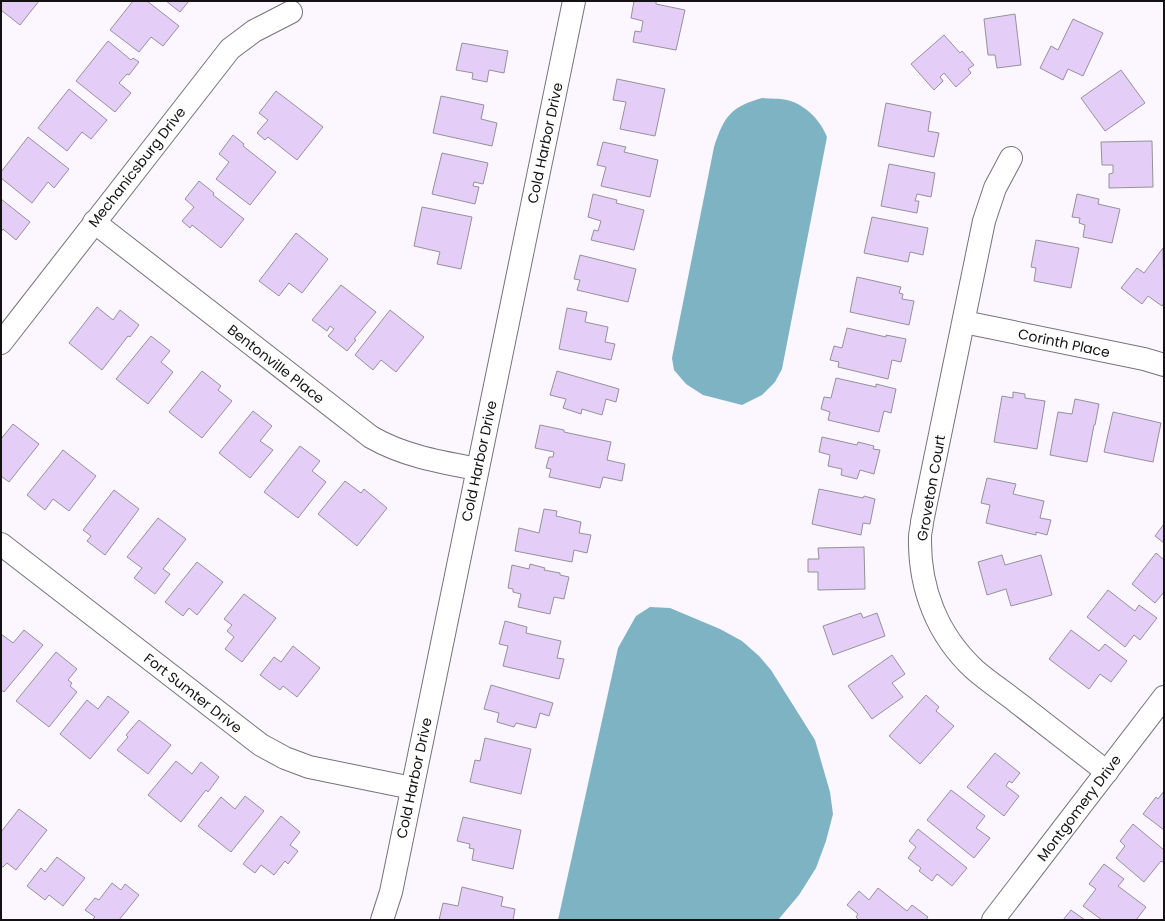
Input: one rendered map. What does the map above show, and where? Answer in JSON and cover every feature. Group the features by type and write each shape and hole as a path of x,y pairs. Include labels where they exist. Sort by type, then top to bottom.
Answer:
{"street":[{"name":"Cold Harbor Drive","path":"382,920 391,892 574,1"},
{"name":"Mechanicsburg Drive","path":"1,343 230,49 254,31 291,12"},
{"name":"Groveton Court","path":"1010,158 995,188 984,221 920,536 921,563 925,588 931,606 940,626 955,649 969,664 1107,772"},
{"name":"Bentonville Place","path":"94,222 371,437 390,447 418,458 477,469"},
{"name":"Corinth Place","path":"964,322 1144,359 1164,365"},
{"name":"Fort Sumter Drive","path":"1,544 261,745 285,758 309,766 412,788"},
{"name":"Montgomery Drive","path":"994,920 1164,697"}],"water":[{"path":"762,98 784,99 800,105 812,114 821,125 827,137 782,369 775,382 762,395 742,405 703,395 686,384 674,370 672,358 714,147 721,128 730,115 742,105"},
{"path":"650,607 670,608 720,629 742,641 759,656 771,670 815,740 830,792 833,814 826,841 816,868 799,895 778,920 558,920 618,648 636,616"}],"building":[{"path":"1,1 39,1 20,25 1,10"},
{"path":"133,1 147,1 179,26 163,46 151,37 139,52 110,30"},
{"path":"166,1 189,1 180,12"},
{"path":"634,1 656,1 656,4 685,10 676,50 633,42 635,31 641,32 643,21 631,18"},
{"path":"1015,14 1021,65 997,68 995,55 988,55 984,19"},
{"path":"1073,19 1103,33 1083,76 1068,69 1063,80 1040,68 1051,46 1058,50"},
{"path":"944,35 960,53 962,51 974,65 968,69 971,73 956,87 944,73 940,77 943,81 934,90 911,64"},
{"path":"108,41 131,60 133,58 139,62 129,75 127,74 119,83 131,93 115,112 76,81"},
{"path":"462,43 508,51 504,73 489,70 487,82 472,79 473,73 456,70"},
{"path":"1121,70 1145,103 1105,131 1081,98"},
{"path":"617,79 665,89 655,136 620,129 626,102 613,100"},
{"path":"69,89 107,120 91,139 82,132 67,151 38,128"},
{"path":"276,91 323,127 297,160 268,137 265,140 257,133 268,120 259,113"},
{"path":"441,96 484,105 481,119 497,123 492,146 433,133"},
{"path":"886,103 931,112 928,131 939,133 934,157 878,146"},
{"path":"233,135 244,144 243,146 276,172 250,205 216,179 229,162 219,154"},
{"path":"28,137 69,169 54,188 48,182 32,203 1,178 1,172"},
{"path":"1152,141 1153,187 1109,188 1109,174 1113,173 1113,165 1102,165 1101,142"},
{"path":"603,142 626,147 624,152 658,160 650,197 601,186 606,167 597,165"},
{"path":"442,153 488,163 483,184 474,182 473,186 479,187 475,204 432,194"},
{"path":"889,164 935,173 931,197 917,194 915,201 919,201 917,213 881,206"},
{"path":"199,181 214,193 213,195 244,219 221,248 192,225 190,228 182,221 194,207 185,199"},
{"path":"593,194 617,200 616,203 644,210 634,250 591,240 594,230 598,231 601,221 588,217"},
{"path":"1077,194 1099,199 1098,204 1120,209 1112,243 1083,237 1085,225 1079,223 1080,218 1072,217"},
{"path":"1,199 30,222 16,240 3,229 1,232"},
{"path":"422,207 472,217 461,269 437,264 440,252 414,246"},
{"path":"872,217 928,228 923,255 910,252 908,262 864,253"},
{"path":"296,233 328,259 302,293 289,283 279,296 259,281"},
{"path":"1036,240 1079,248 1071,288 1034,281 1036,268 1031,267"},
{"path":"1163,248 1164,303 1162,306 1148,296 1142,304 1121,288 1137,268 1144,273"},
{"path":"580,255 636,269 628,302 577,290 580,280 574,279"},
{"path":"857,277 901,287 899,293 903,294 902,299 914,301 909,325 850,312"},
{"path":"341,285 376,312 354,339 356,340 347,351 328,336 334,329 330,326 327,331 312,320"},
{"path":"97,307 113,320 120,310 139,325 130,337 128,336 102,370 69,343"},
{"path":"567,308 587,312 585,322 608,327 605,342 615,344 611,360 559,349"},
{"path":"390,310 424,337 396,372 381,360 373,370 355,355"},
{"path":"847,328 886,337 886,335 906,339 901,362 892,360 888,379 838,367 839,362 830,360 834,346 842,348"},
{"path":"151,336 170,351 161,362 173,372 148,404 116,379"},
{"path":"202,371 221,386 218,390 232,401 202,438 169,412"},
{"path":"557,371 619,389 616,402 606,399 602,415 582,409 581,414 563,408 566,399 550,395"},
{"path":"836,378 876,387 876,384 896,389 891,413 884,411 879,432 828,420 830,412 821,409 824,397 831,398"},
{"path":"1013,392 1025,394 1025,398 1045,401 1037,449 994,442 1002,396 1013,398"},
{"path":"1075,399 1099,404 1087,462 1050,455 1058,412 1072,414"},
{"path":"253,411 272,426 260,441 273,450 250,478 219,453"},
{"path":"1113,412 1161,423 1153,462 1104,452"},
{"path":"13,424 39,444 9,482 1,476 1,439"},
{"path":"540,425 564,430 564,432 611,442 607,460 625,464 622,481 603,477 600,488 549,477 551,469 546,468 549,457 553,457 554,452 535,448"},
{"path":"822,437 857,445 858,442 874,446 873,449 880,450 874,474 860,470 857,479 841,475 842,469 828,466 830,455 819,452"},
{"path":"300,446 320,461 312,471 326,482 298,518 264,492"},
{"path":"63,450 96,476 69,511 53,499 45,510 27,495"},
{"path":"987,478 1016,484 1013,494 1044,501 1040,518 1051,520 1047,535 1036,532 1036,535 986,523 990,505 981,503"},
{"path":"345,481 361,493 364,489 387,508 357,546 318,514"},
{"path":"819,489 875,499 870,524 863,523 861,535 812,524"},
{"path":"114,490 139,509 105,555 87,541 91,536 83,530"},
{"path":"544,509 557,511 556,516 581,522 579,533 591,535 587,553 574,550 572,562 515,551 519,528 539,533"},
{"path":"158,518 186,539 163,569 170,574 155,594 134,578 142,568 127,557"},
{"path":"1164,524 1164,543 1155,536"},
{"path":"864,547 865,589 818,590 818,572 808,572 808,559 819,559 818,548"},
{"path":"1156,553 1164,560 1164,592 1155,603 1132,584"},
{"path":"1002,555 1005,565 1041,555 1052,595 1011,606 1006,589 987,595 978,562"},
{"path":"197,562 223,582 197,615 189,608 183,616 165,602"},
{"path":"530,564 545,568 544,570 560,573 560,575 569,577 564,599 554,597 550,614 518,607 521,594 513,592 513,589 508,588 512,565 529,569"},
{"path":"1108,590 1135,611 1139,605 1157,618 1140,640 1134,635 1125,647 1087,617"},
{"path":"244,594 276,618 242,662 225,649 234,637 227,631 232,625 224,619"},
{"path":"861,613 863,618 877,613 885,636 833,655 823,626"},
{"path":"505,621 527,627 526,633 561,641 557,658 564,659 559,679 503,666 508,646 499,644"},
{"path":"24,630 43,645 4,692 1,690 1,634 13,643"},
{"path":"1071,630 1099,651 1105,644 1127,661 1111,682 1100,674 1089,689 1049,659"},
{"path":"293,646 320,668 297,697 283,686 280,690 260,675 274,657 281,662"},
{"path":"56,652 77,669 68,680 72,683 70,686 77,692 49,727 16,701"},
{"path":"892,655 905,674 892,683 903,697 872,719 848,686"},
{"path":"491,685 553,703 549,716 540,713 536,728 516,723 514,727 497,722 499,713 484,709"},
{"path":"926,695 939,707 936,711 954,726 920,764 889,736"},
{"path":"108,696 129,712 90,759 60,734 87,700 98,709"},
{"path":"139,720 171,745 148,774 117,750 128,737 126,735"},
{"path":"485,738 531,749 521,794 470,782 475,760 480,761"},
{"path":"995,753 1020,773 1012,783 1009,781 1006,786 1019,796 1004,816 967,787"},
{"path":"176,761 192,774 201,762 219,777 208,792 206,790 181,822 148,795"},
{"path":"951,790 985,816 976,828 990,838 974,858 927,820"},
{"path":"1164,791 1164,830 1143,814 1156,797 1158,799"},
{"path":"245,796 264,811 231,852 198,826 221,797 235,809"},
{"path":"19,809 47,830 16,870 7,863 3,867 1,866 1,832"},
{"path":"281,816 300,832 290,845 298,851 288,864 285,861 274,875 261,865 255,873 243,864"},
{"path":"463,817 521,830 513,869 472,860 474,849 469,848 470,844 457,841"},
{"path":"1133,824 1164,850 1164,863 1161,861 1144,882 1116,858 1125,846 1120,841"},
{"path":"918,829 967,868 952,886 937,874 932,881 919,871 921,868 908,858 916,847 909,841"},
{"path":"57,857 85,878 63,906 49,895 45,900 27,886 41,868 45,872"},
{"path":"1104,864 1124,879 1118,886 1146,907 1136,920 1102,920 1083,906 1096,889 1089,884"},
{"path":"112,883 121,890 125,884 139,895 119,920 92,920 95,917 85,910 95,898 99,900"},
{"path":"462,887 503,897 501,906 515,909 513,920 439,920 443,903 458,906"},
{"path":"878,888 907,911 912,905 928,917 926,920 859,920 856,917 858,914 847,905 859,891 869,900"},
{"path":"1071,910 1085,920 1063,920"}]}
